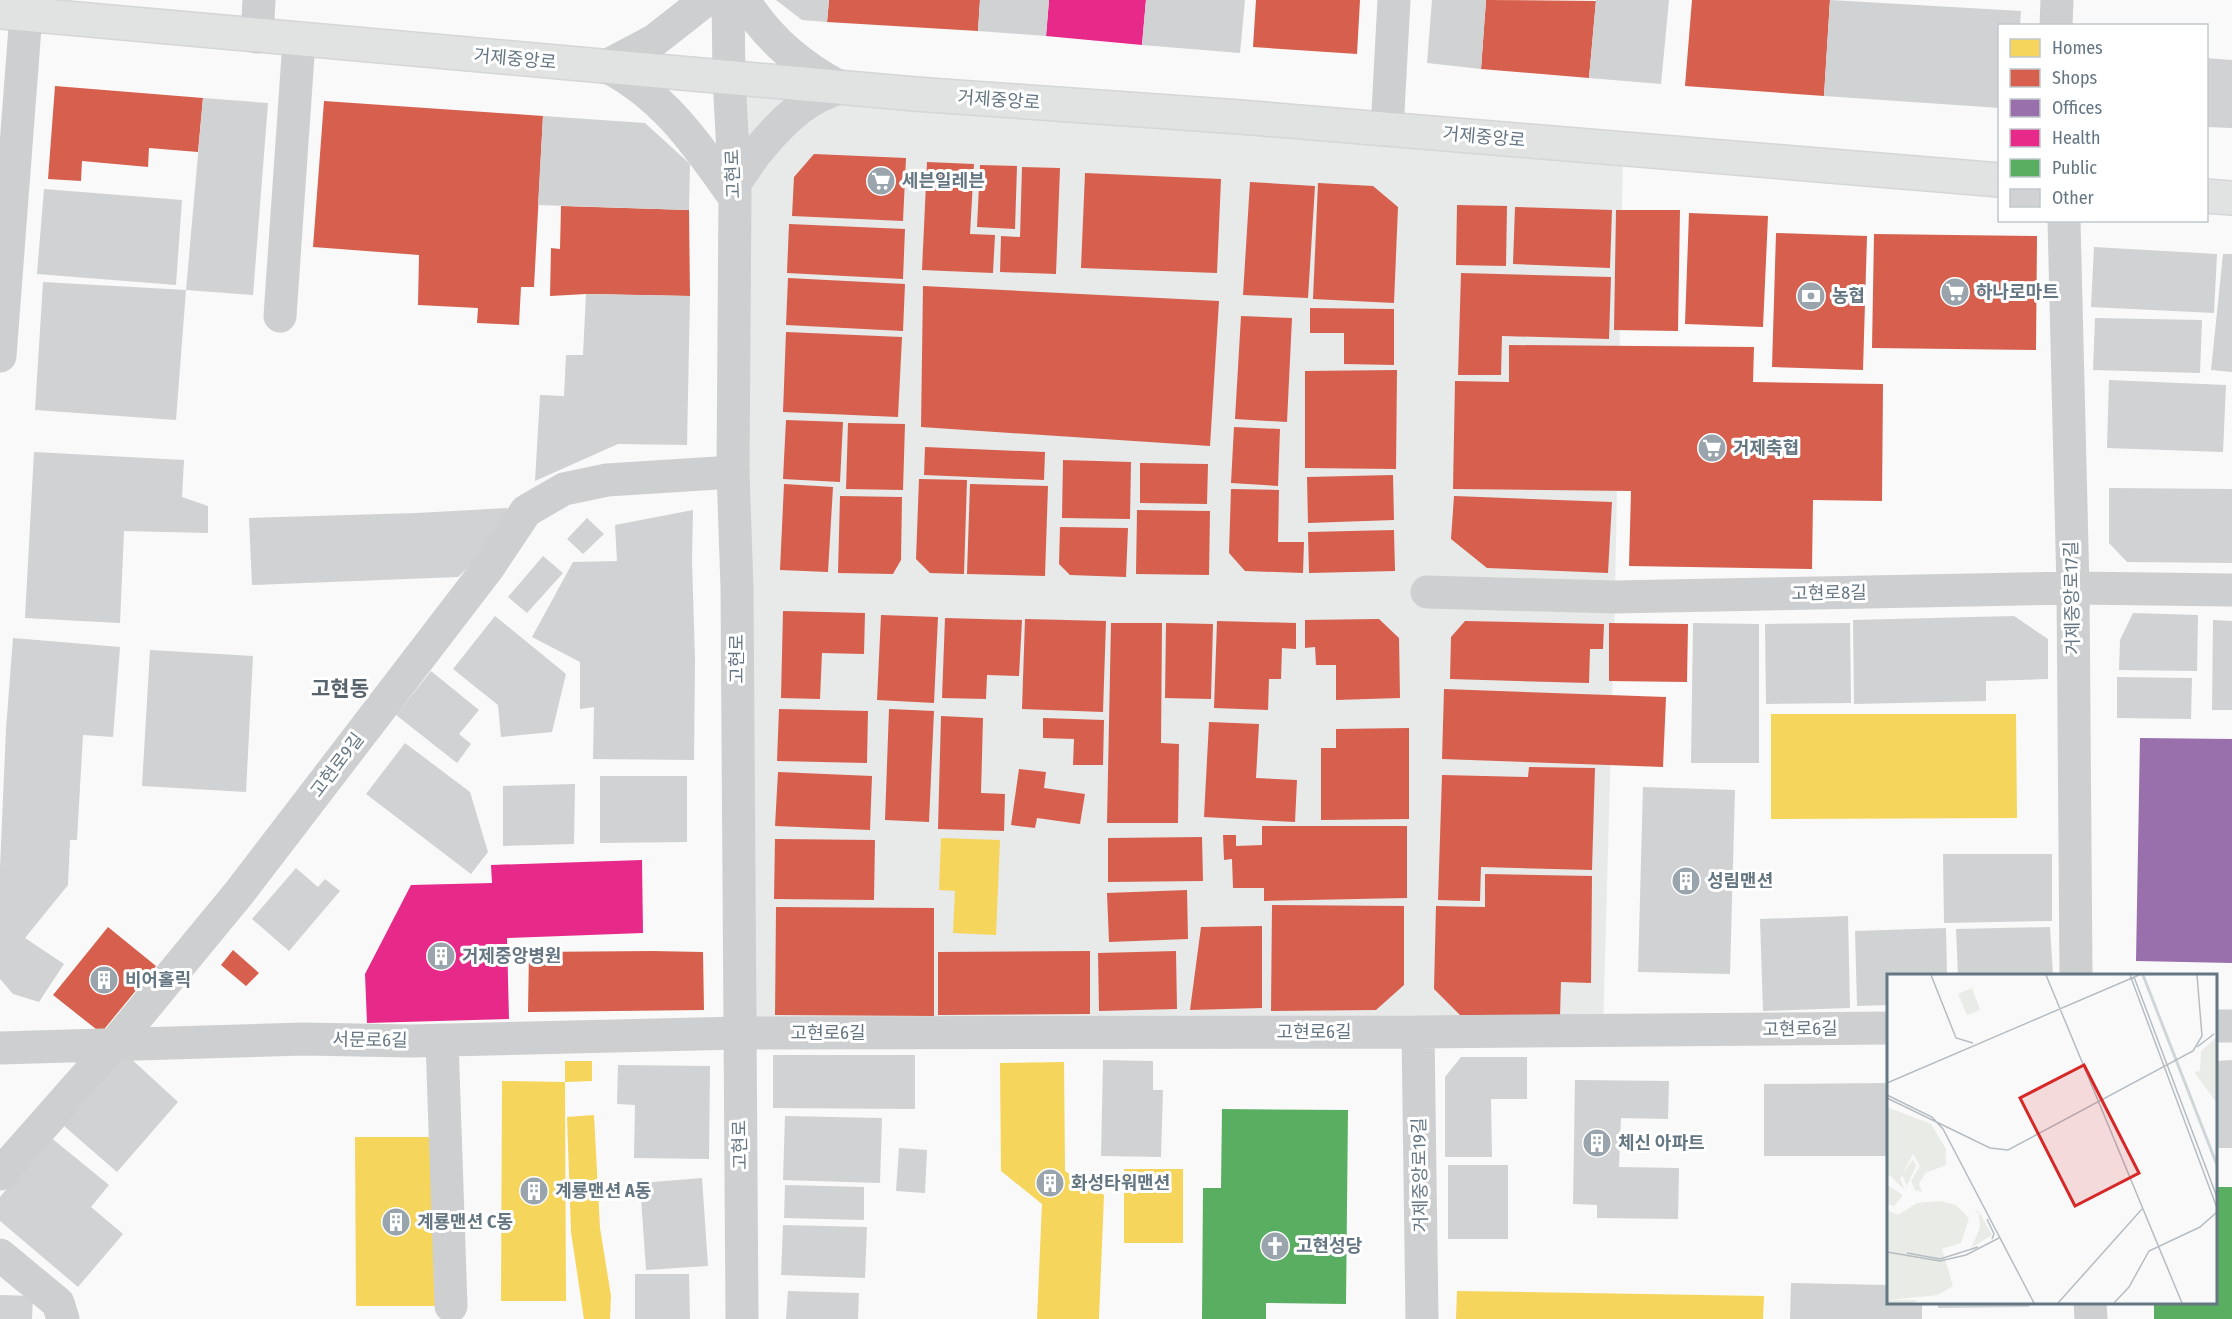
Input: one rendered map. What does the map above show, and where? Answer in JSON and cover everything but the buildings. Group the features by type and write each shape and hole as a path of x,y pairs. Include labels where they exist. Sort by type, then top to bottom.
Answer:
{"main road":[{"name":"거제중앙로","path":"13,13 299,41 840,87 1998,180"},
{"path":"2208,196 2232,198"}],"street":[{"path":"257,37 259,0"},
{"path":"606,66 654,40 706,0"},
{"name":"고현로","path":"728,0 734,191 733,472 737,587 742,1319"},
{"path":"744,0 773,39 817,75 840,87"},
{"path":"1387,130 1394,0"},
{"path":"2056,24 2057,0"},
{"path":"0,356 13,13"},
{"path":"280,316 299,41"},
{"path":"606,66 626,76 669,112 734,191 754,155 788,119 814,99 840,87"},
{"name":"거제중앙로17길","path":"2064,222 2073,588 2076,974"},
{"name":"고현로9길","path":"0,1174 113,1046 239,893 488,568 526,511 564,489 607,480 733,472"},
{"name":"고현로8길","path":"1427,592 1615,597 2073,588 2232,590"},
{"name":"고현로6길","path":"739,1033 1418,1032 1887,1028"},
{"name":"거제중앙로19길","path":"1418,1032 1422,1319"},
{"name":"서문로6길","path":"0,1048 303,1040 442,1040 739,1033"},
{"path":"442,1040 451,1306"},
{"path":"0,1255 58,1303 63,1319"},
{"path":"2090,1304 2091,1319"}],"shaded area":[{"path":"729,77 1623,149 1615,597 1603,1031 739,1033"}],"place":[{"name":"세븐일레븐","path":"881,181"},
{"name":"하나로마트","path":"1955,292"},
{"name":"농협","path":"1811,296"},
{"name":"거제축협","path":"1712,448"},
{"name":"성림맨션","path":"1686,881"},
{"name":"거제중앙병원","path":"441,956"},
{"name":"비어홀릭","path":"104,980"},
{"name":"체신 아파트","path":"1597,1143"},
{"name":"화성타워맨션","path":"1050,1183"},
{"name":"계룡맨션 A동","path":"534,1191"},
{"name":"계룡맨션 C동","path":"396,1222"},
{"name":"고현성당","path":"1275,1246"}],"district":[{"name":"고현동","path":"340,689"}]}
